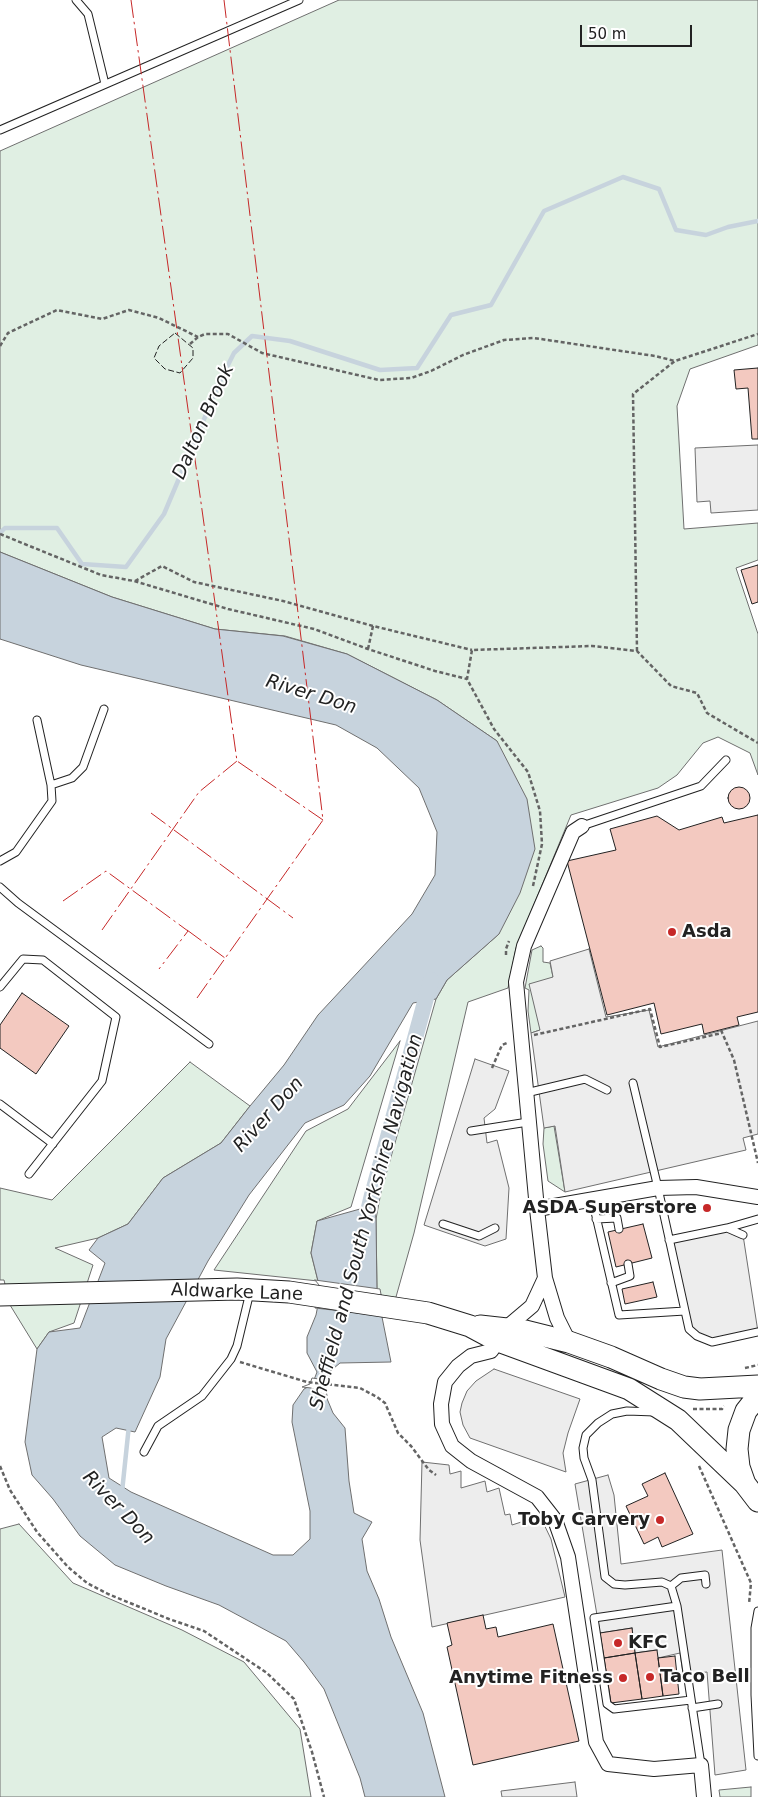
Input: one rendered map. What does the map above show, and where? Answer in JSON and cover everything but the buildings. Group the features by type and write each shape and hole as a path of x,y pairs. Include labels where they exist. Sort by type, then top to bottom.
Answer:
{"main road":[{"name":"Aldwarke Lane","path":"0,1295 244,1290 289,1292 428,1313 502,1334 629,1389 673,1416 745,1484"},
{"name":"Aldwarke Lane","path":"502,1334 525,1331 569,1342 684,1387 700,1389 758,1386"},
{"path":"758,1396 746,1411 739,1430 737,1448 739,1467 745,1484 758,1501"}],"street":[{"path":"569,1342 557,1318 545,1278 536,1209 516,982 524,946 573,832 582,826"},
{"path":"536,1209 658,1188 696,1187 758,1197"},
{"path":"545,1278 532,1306 502,1334 491,1351 471,1356 458,1366 445,1382 441,1404 442,1424 452,1446 471,1461 537,1497 555,1520 568,1557 596,1742 608,1764 654,1769 701,1765 704,1797"}],"lane":[{"path":"76,0 88,14 105,84"},
{"path":"0,130 299,0"},
{"path":"52,785 72,778 84,766 104,709"},
{"path":"0,861 16,852 52,801 52,785 37,720"},
{"path":"582,826 701,786 726,760"},
{"path":"0,887 18,903 208,1044"},
{"path":"0,987 23,958 43,960 116,1018 102,1081 29,1174"},
{"path":"526,1093 585,1079 607,1090"},
{"path":"633,1083 689,1329 697,1336 712,1342 758,1332"},
{"path":"0,1104 52,1144"},
{"path":"472,1132 528,1122"},
{"path":"592,1199 619,1315 685,1311"},
{"path":"596,1219 617,1218 619,1229"},
{"path":"669,1240 727,1228 758,1219"},
{"path":"443,1224 479,1236 494,1228"},
{"path":"727,1228 742,1235"},
{"path":"611,1283 630,1276 628,1264"},
{"path":"144,1452 158,1426 202,1396 231,1359 237,1346 244,1290"},
{"path":"673,1416 627,1411 612,1414 598,1423 586,1435 583,1448 584,1458 592,1480 606,1577 614,1584 662,1582 671,1586 677,1606 701,1765"},
{"path":"671,1586 681,1578 705,1575 706,1584"},
{"path":"677,1606 594,1618 607,1704 614,1710 691,1700"},
{"path":"758,1611 755,1628 755,1695 758,1756"},
{"path":"692,1708 718,1704"}],"path":[{"path":"0,346 8,333 57,310 102,319 129,310 159,318 198,337"},
{"path":"190,344 204,334 228,334 262,353 379,380 411,378 431,372 463,355 504,340 534,338 655,356 675,361"},
{"path":"637,651 632,394 675,361 758,334"},
{"path":"0,534 8,539 101,574 134,581 228,609 314,629 368,649 466,679"},
{"path":"134,581 162,566 194,582 283,601 373,626 472,650 592,646 637,651 671,686 697,693 708,713 758,743"},
{"path":"368,649 373,626"},
{"path":"472,650 466,679 494,729 528,772 540,811 542,844 532,890"},
{"path":"506,956 506,949 510,940"},
{"path":"492,1068 502,1045 583,1023 650,1009 660,1047 721,1031 734,1060 758,1163"},
{"path":"231,1359 291,1378 360,1388 377,1396 385,1404 398,1433 436,1476"},
{"path":"743,1368 758,1365"},
{"path":"673,1416 687,1409 722,1409 725,1403 725,1388"},
{"path":"698,1463 708,1490 751,1583 749,1610"},
{"path":"0,1466 10,1490 37,1532 68,1567 87,1583 152,1612 204,1631 267,1673 294,1699 312,1752 324,1797"}],"green space":[{"path":"339,0 758,0 758,345 690,369 677,406 684,529 758,523 758,560 736,568 758,634 758,775 750,753 718,737 703,743 677,775 658,788 571,815 516,948 508,988 468,1002 414,1233 394,1304 377,1292 376,1219 381,1192 436,999 447,980 499,934 497,741 437,700 347,654 285,636 215,629 112,597 0,552 0,151"},
{"path":"541,946 543,948 543,962 550,963 553,977 540,1030 531,1033 528,1011 529,990 525,988 532,950"},
{"path":"400,1041 351,1207 317,1221 311,1253 318,1281 214,1270 306,1131 348,1109"},
{"path":"190,1062 250,1106 221,1143 163,1178 128,1224 98,1238 55,1248 93,1265 74,1323 49,1332 37,1349 10,1305 4,1280 0,1280 0,1188 52,1200"},
{"path":"554,1126 565,1192 548,1181 543,1144 544,1128"},
{"path":"19,1524 73,1583 182,1630 244,1662 300,1729 311,1797 0,1797 0,1529"},
{"path":"751,1787 751,1797 720,1797 719,1790"}],"shaded area":[{"path":"758,445 758,510 711,513 710,501 697,502 695,448"},
{"path":"589,949 606,1017 649,1010 658,1047 758,1021 758,1134 743,1138 746,1150 565,1192 555,1126 544,1128 531,1033 540,1030 529,984 553,977 550,961"},
{"path":"475,1059 509,1071 495,1109 484,1118 487,1143 497,1140 509,1188 506,1239 485,1246 424,1225"},
{"path":"727,1228 743,1235 758,1332 712,1342 689,1329 669,1240"},
{"path":"494,1369 580,1399 563,1453 566,1472 470,1438 463,1425 460,1412 462,1403 467,1391 476,1381"},
{"path":"422,1462 449,1465 450,1474 461,1471 461,1488 485,1481 487,1492 499,1488 505,1515 510,1514 512,1525 540,1516 551,1539 565,1597 432,1627 420,1540"},
{"path":"608,1475 614,1495 621,1564 722,1550 746,1770 715,1775 707,1672 683,1674 680,1653 658,1658 656,1650 635,1653 632,1628 600,1633 575,1484"},
{"path":"575,1782 577,1797 502,1797 501,1791"}],"water":[{"name":"River Don","path":"0,552 112,597 215,629 283,636 347,654 437,700 497,741 527,799 535,849 520,893 499,934 447,980 436,999 413,1003 370,1076 344,1105 305,1123 249,1195 208,1261 166,1339 160,1377 135,1432 116,1428 102,1437 109,1478 131,1492 273,1555 293,1555 310,1539 310,1511 292,1422 293,1405 304,1389 312,1385 317,1372 307,1353 307,1337 316,1315 322,1284 318,1281 311,1253 317,1221 360,1209 366,1201 374,1203 377,1292 391,1362 340,1363 328,1373 323,1389 333,1413 345,1428 349,1481 354,1513 372,1522 362,1539 367,1571 379,1599 391,1637 423,1713 445,1797 365,1797 360,1778 324,1689 286,1641 219,1605 115,1565 80,1536 53,1499 32,1475 25,1442 37,1349 49,1332 80,1328 105,1263 89,1250 98,1238 128,1224 163,1178 221,1143 284,1065 318,1015 412,914 435,875 437,832 419,788 377,748 336,725 81,665 0,639"}],"pier":[{"path":"315,1280 380,1289 385,1316 315,1308 319,1285"},
{"path":"330,1376 326,1389 327,1396 311,1388 302,1387 310,1384 312,1378 319,1379"}],"waterway":[{"name":"Dalton Brook","path":"0,533 5,528 57,528 82,564 126,567 164,514 221,379 234,353 252,336 290,341 380,370 417,368 451,315 491,305 544,211 623,177 659,189 676,230 706,235 728,227 758,221"},
{"name":"Sheffield and South Yorkshire Navigation","path":"365,1224 431,980"},
{"name":"River Don","path":"122,1492 129,1425"}],"fence":[{"path":"175,333 193,348 193,358 180,373 165,369 154,358 159,346 175,333"}],"power":[{"path":"131,0 237,761 323,820"},
{"path":"197,998 323,820 224,0"},
{"path":"102,930 199,792 237,761"},
{"path":"151,813 293,918"},
{"path":"63,901 106,871 188,931 159,969"},
{"path":"187,930 225,958"}],"place":[{"name":"Asda","path":"672,932"},
{"name":"ASDA Superstore","path":"707,1208"},
{"name":"Toby Carvery","path":"660,1520"},
{"name":"KFC","path":"618,1643"},
{"name":"Taco Bell","path":"650,1677"},
{"name":"Anytime Fitness","path":"623,1678"}]}
